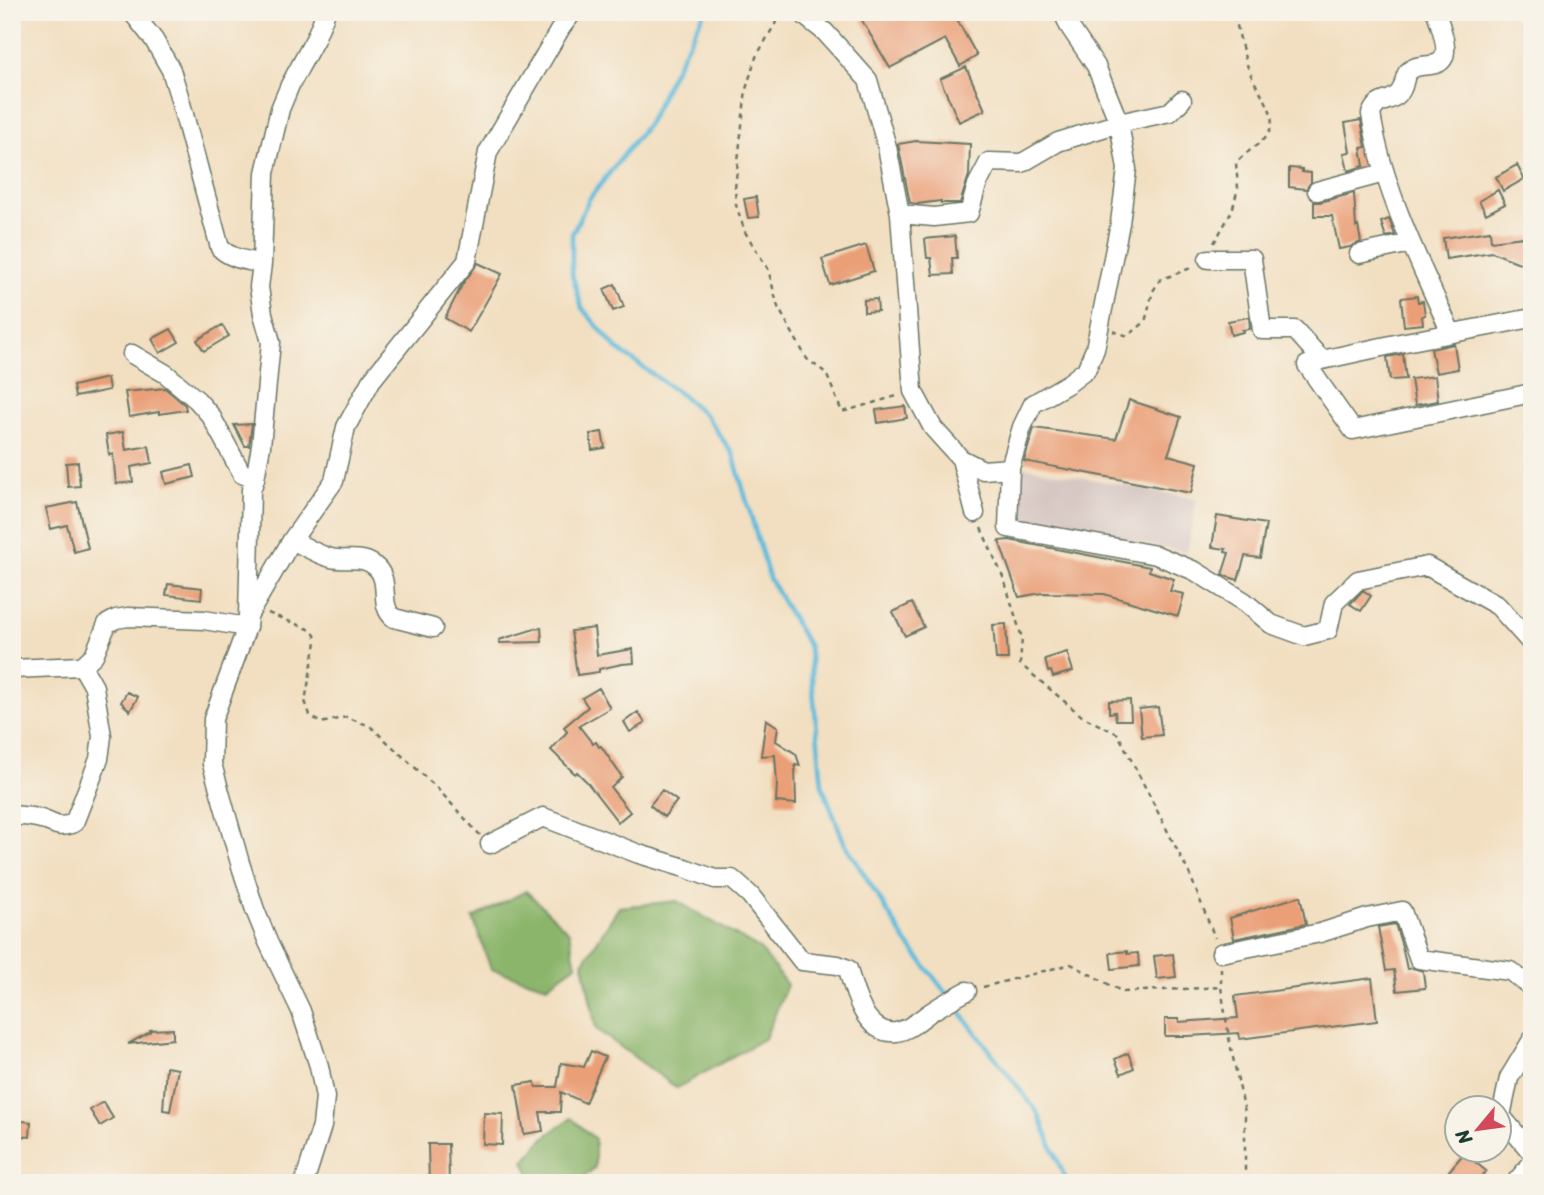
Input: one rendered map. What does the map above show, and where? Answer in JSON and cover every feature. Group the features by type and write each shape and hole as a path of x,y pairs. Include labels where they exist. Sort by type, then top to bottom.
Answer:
{"street":[{"path":"132,12 154,40 171,70 220,248 226,254 262,264"},
{"path":"249,617 251,490 261,446 271,342 259,287 265,173 280,109 326,12"},
{"path":"304,1183 322,1126 325,1097 319,1066 301,1010 255,910 212,764 213,719 249,617 292,540 334,481 346,427 371,381 467,261 488,152 562,26 573,12"},
{"path":"1063,12 1069,26 1097,66 1119,123 1127,169 1120,223 1095,349 1086,370 1033,404 1022,427 1010,468 1008,528 1156,555 1195,571 1245,602 1271,624 1304,636 1328,631 1334,603 1358,580 1427,566 1498,606 1532,644"},
{"path":"1436,12 1446,55 1437,64 1411,69 1399,94 1381,101 1374,106 1371,114 1384,173 1411,243 1451,333"},
{"path":"804,14 825,32 868,80 887,147 900,214 913,391 933,428 961,459 983,471 1010,468"},
{"path":"900,214 934,217 969,213 977,185 989,162 1022,163 1058,142 1119,123 1170,113 1182,100"},
{"path":"1317,191 1384,173"},
{"path":"1359,254 1411,243"},
{"path":"1208,259 1252,259 1262,330 1295,330 1322,360"},
{"path":"1532,318 1307,365 1353,430 1532,393"},
{"path":"132,354 166,374 197,400 211,416 242,474 255,479"},
{"path":"961,459 975,513"},
{"path":"292,540 332,559 367,561 380,571 385,580 386,607 389,614 394,618 433,628"},
{"path":"12,669 82,666 94,655 107,624 116,619 128,617 204,620 249,617"},
{"path":"12,815 40,818 63,827 74,823 99,759 102,736 94,687 82,666"},
{"path":"490,844 543,817 639,854 715,878 733,879 750,895 802,961 838,965 848,969 864,1014 878,1029 896,1032 912,1026 933,1010 967,991"},
{"path":"1221,953 1320,933 1367,918 1402,911 1419,959 1510,971 1529,985 1532,991"},
{"path":"1532,1040 1508,1078 1501,1116 1532,1153"},
{"path":"1515,1183 1532,1163"}],"path":[{"path":"782,12 756,57 746,89 735,188 736,205 745,232 768,269 778,307 807,359 826,373 842,412 913,391"},
{"path":"1100,327 1128,336 1145,322 1153,291 1160,280 1208,259 1232,211 1238,188 1236,163 1243,154 1267,137 1273,123 1267,103 1250,75 1234,12"},
{"path":"975,513 1004,579 1015,614 1022,638 1020,664 1083,717 1118,734 1190,875 1221,953 1221,987 1245,1112 1245,1183"},
{"path":"249,617 311,630 316,642 305,701 310,715 321,723 346,717 370,726 436,787 490,844"},
{"path":"967,991 1071,964 1123,992 1221,987"}],"shaded area":[{"path":"1022,466 1197,499 1187,552 1012,520"}],"green space":[{"path":"526,891 569,932 576,965 547,986 491,969 473,918"},
{"path":"677,901 761,950 787,985 765,1038 677,1088 596,1029 583,963 619,907"},
{"path":"571,1118 595,1139 595,1167 578,1183 534,1183 524,1161 545,1137"}],"building":[{"path":"857,12 946,12 948,17 954,14 977,56 960,66 945,39 890,68"},
{"path":"966,67 985,110 959,122 940,79"},
{"path":"1361,120 1366,147 1361,148 1364,166 1348,171 1344,153 1350,152 1345,123"},
{"path":"916,141 970,144 969,175 960,203 910,203 898,144"},
{"path":"1517,165 1524,179 1503,191 1496,177"},
{"path":"1289,168 1311,173 1311,182 1306,189 1289,187"},
{"path":"1498,190 1505,204 1486,214 1479,201"},
{"path":"1354,193 1356,227 1358,226 1361,242 1339,249 1332,216 1314,216 1314,202"},
{"path":"756,197 759,217 748,218 744,199"},
{"path":"1389,219 1395,235 1386,237 1381,222"},
{"path":"1490,231 1491,241 1532,236 1532,268 1492,252 1446,259 1443,238"},
{"path":"955,236 957,258 952,258 953,274 933,275 931,258 927,258 925,239"},
{"path":"866,245 874,271 830,285 822,259"},
{"path":"478,263 502,274 469,332 445,318 462,285"},
{"path":"615,284 624,307 613,311 604,289"},
{"path":"1417,296 1418,302 1423,301 1423,324 1404,326 1401,298"},
{"path":"877,299 878,311 864,312 864,300"},
{"path":"1249,317 1250,329 1231,335 1228,321"},
{"path":"222,325 229,336 204,351 197,340"},
{"path":"171,329 179,342 160,353 152,339"},
{"path":"1454,344 1458,369 1436,373 1431,349"},
{"path":"1403,354 1406,379 1390,380 1387,357"},
{"path":"1435,376 1438,401 1415,405 1411,379"},
{"path":"107,378 109,390 75,397 73,386"},
{"path":"165,388 185,405 186,410 129,417 125,392"},
{"path":"1129,400 1181,417 1168,455 1198,463 1191,493 1024,461 1034,428 1116,439"},
{"path":"905,406 907,418 878,423 876,410"},
{"path":"252,424 249,446 245,446 234,425"},
{"path":"123,432 126,450 149,446 152,463 131,467 133,482 116,484 113,454 109,455 106,435"},
{"path":"602,432 605,448 592,450 590,434"},
{"path":"78,462 80,486 68,487 66,463"},
{"path":"192,465 195,477 166,484 163,472"},
{"path":"77,502 88,548 74,552 67,525 51,529 46,508"},
{"path":"1217,516 1266,524 1260,558 1245,556 1238,580 1222,575 1229,553 1225,552 1226,549 1212,547"},
{"path":"1009,540 1150,567 1149,571 1174,579 1170,591 1184,594 1178,616 1104,594 1042,593 1019,597 999,541"},
{"path":"168,584 202,588 201,599 166,595"},
{"path":"1363,590 1371,596 1361,611 1350,604"},
{"path":"912,603 924,627 905,636 893,612"},
{"path":"1006,624 1008,659 996,659 993,625"},
{"path":"541,627 542,642 500,643 499,640"},
{"path":"594,628 597,655 633,649 634,663 577,675 571,631"},
{"path":"1067,652 1073,671 1053,677 1051,671 1048,672 1045,659"},
{"path":"599,688 610,708 579,726 593,744 596,742 601,746 622,777 611,788 630,812 618,822 586,781 551,750 567,732 564,727 588,707 582,698"},
{"path":"127,692 138,697 130,711 121,702"},
{"path":"1130,700 1131,720 1116,720 1115,712 1109,713 1109,701"},
{"path":"1158,707 1162,735 1142,737 1139,709"},
{"path":"638,712 645,723 630,732 624,722"},
{"path":"766,719 778,727 776,741 796,754 800,766 795,765 796,804 776,802 775,755 761,756"},
{"path":"662,790 677,801 664,817 650,805"},
{"path":"1300,896 1306,924 1234,939 1230,918"},
{"path":"1395,924 1407,969 1423,971 1425,988 1397,991 1394,970 1386,971 1378,927"},
{"path":"1127,951 1127,954 1138,953 1139,966 1112,969 1110,953"},
{"path":"1173,954 1176,977 1157,979 1154,956"},
{"path":"1372,978 1377,1021 1240,1039 1239,1033 1165,1036 1165,1019 1179,1019 1179,1022 1238,1018 1235,996"},
{"path":"173,1029 173,1039 128,1044 150,1030"},
{"path":"591,1051 605,1057 585,1103 561,1092 560,1112 540,1112 543,1131 524,1134 516,1085 535,1082 536,1087 557,1087 561,1063 584,1067"},
{"path":"1128,1053 1134,1068 1121,1074 1115,1059"},
{"path":"166,1067 178,1069 170,1111 163,1110"},
{"path":"103,1102 113,1118 100,1126 90,1110"},
{"path":"484,1113 503,1114 502,1145 483,1144"},
{"path":"12,1120 31,1122 30,1137 12,1135"},
{"path":"428,1144 448,1144 449,1183 429,1183"},
{"path":"1455,1164 1477,1164 1486,1171 1476,1183 1439,1183"}],"waterway":[{"path":"705,12 649,122 589,199 572,234 572,274 582,308 616,348 706,416 733,454 769,578 809,647 822,785 844,842 905,940 949,997"},
{"path":"954,1004 1038,1113 1067,1183"}]}
